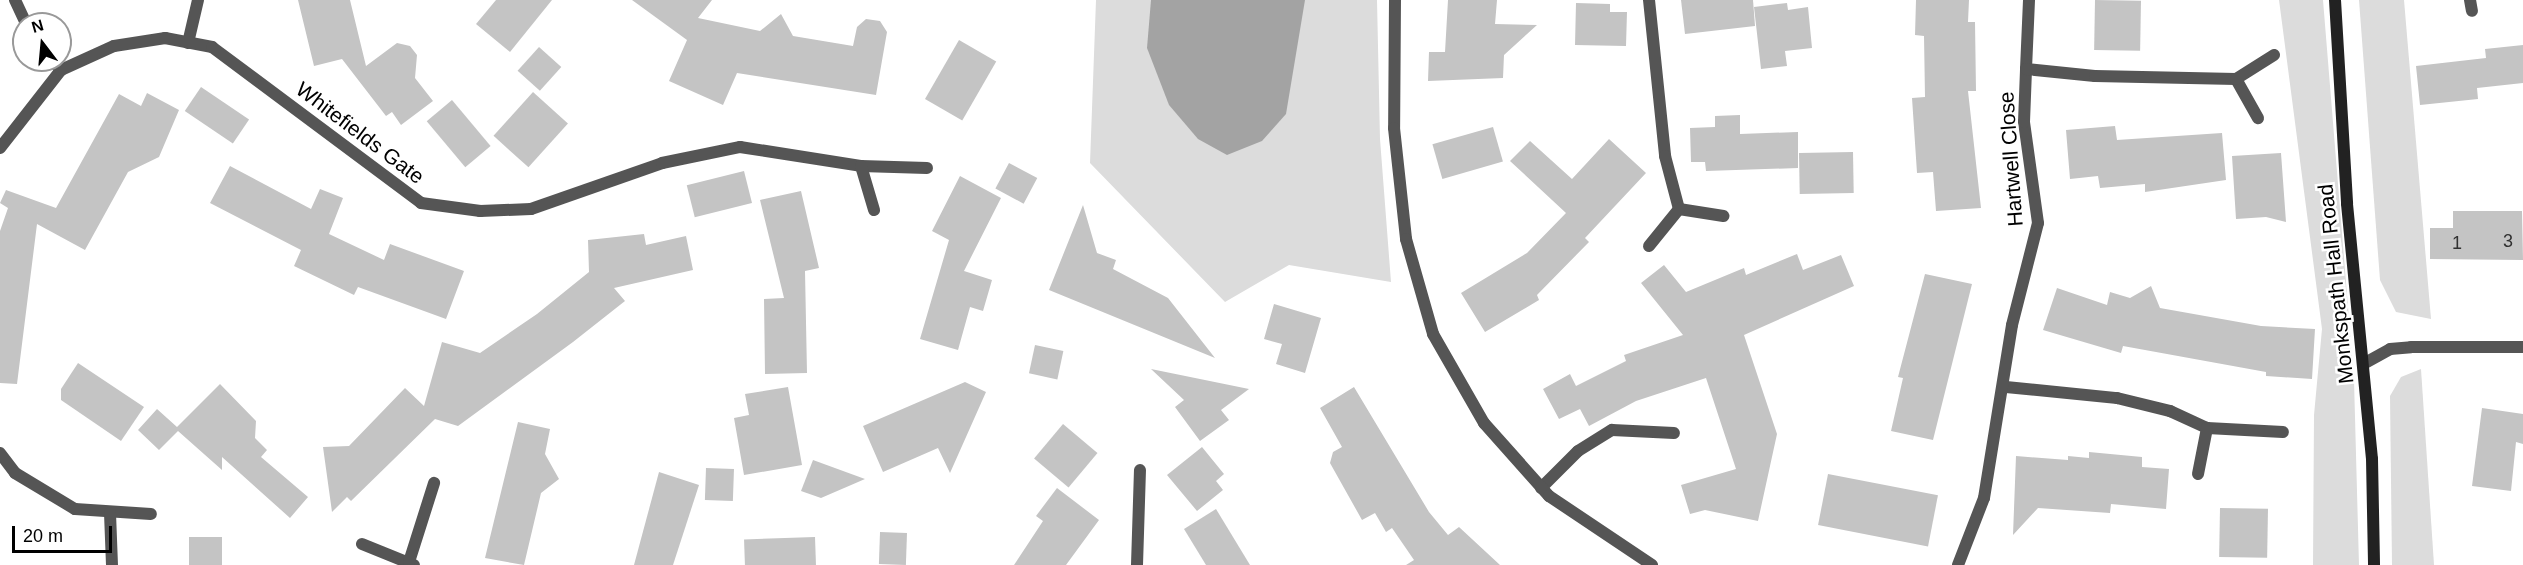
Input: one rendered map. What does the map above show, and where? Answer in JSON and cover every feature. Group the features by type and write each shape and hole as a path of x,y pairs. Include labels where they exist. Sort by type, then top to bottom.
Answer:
{"street":[{"path":"188,43 198,0"},
{"path":"1395,0 1394,128 1406,239 1433,334 1484,423 1541,488 1652,565"},
{"path":"1649,0 1665,156 1680,209"},
{"name":"Hartwell Close","path":"1958,565 1984,498 2006,387 2012,325 2038,223 2024,122 2029,0"},
{"name":"Monkspath Hall Road","path":"2335,0 2347,204 2365,363 2374,565"},
{"name":"Whitefields Gate","path":"72,65 114,46 165,38 212,47 421,203 480,211 531,209 662,163 740,147 861,166 927,168"},
{"path":"2258,118 2236,79 2274,55"},
{"name":"Hartwell Close","path":"2026,69 2236,79"},
{"name":"Whitefields Gate","path":"0,148 60,72"},
{"path":"861,166 874,210"},
{"path":"1680,209 1723,216"},
{"path":"1649,246 1680,209"},
{"path":"2365,363 2390,349 2411,346 2523,347"},
{"path":"2006,387 2117,398 2170,411 2207,428 2283,432"},
{"path":"2198,474 2207,428"},
{"path":"1541,488 1578,452 1612,430 1674,433"},
{"path":"0,453 15,473 75,509 151,514"},
{"path":"1137,565 1140,470"},
{"path":"362,544 412,563 434,483"},
{"path":"110,513 112,565"}],"shaded area":[{"path":"1096,0 1377,0 1380,139 1391,282 1289,265 1225,302 1090,163"},
{"path":"1151,0 1305,0 1286,114 1262,141 1227,155 1198,139 1169,105 1147,48"},
{"path":"2279,0 2323,0 2354,380 2359,565 2313,565 2314,415 2322,329"},
{"path":"2359,0 2404,0 2431,319 2396,312 2380,280"},
{"path":"2421,369 2434,565 2392,565 2390,396 2401,377"}],"building":[{"path":"298,0 350,0 366,66 397,43 410,46 417,55 415,78 433,101 401,125 392,112 386,116 342,59 314,66"},
{"path":"496,0 552,0 510,52 476,24"},
{"path":"632,0 712,0 698,18 760,31 781,14 793,36 853,46 857,27 866,19 880,21 887,32 876,95 737,73 723,105 669,81 687,40"},
{"path":"1448,0 1497,0 1495,24 1537,25 1504,55 1503,78 1428,81 1429,52 1445,52"},
{"path":"1681,0 1753,0 1755,26 1685,34"},
{"path":"1916,0 1969,0 1968,22 1975,22 1976,91 1968,91 1981,208 1936,211 1933,172 1917,173 1912,98 1925,97 1924,36 1915,35"},
{"path":"2095,0 2141,1 2140,51 2094,50"},
{"path":"1576,3 1610,4 1610,12 1627,12 1626,46 1575,45"},
{"path":"1787,3 1788,10 1808,7 1812,48 1785,51 1787,66 1761,69 1754,7"},
{"path":"959,40 996,62 962,120 925,99"},
{"path":"2523,45 2523,83 2477,88 2478,99 2420,105 2416,66 2486,58 2485,49"},
{"path":"539,47 561,67 540,91 518,71"},
{"path":"201,87 249,119 233,143 185,111"},
{"path":"533,92 568,123 528,167 494,136"},
{"path":"147,93 179,110 159,157 128,172 85,250 37,224 17,384 0,383 0,231 8,208 0,203 6,190 56,208 119,94 141,106"},
{"path":"452,100 491,146 465,167 427,121"},
{"path":"1740,115 1740,134 1798,132 1798,168 1706,171 1705,162 1691,162 1690,128 1715,127 1715,116"},
{"path":"2115,126 2117,140 2222,133 2226,180 2145,192 2145,184 2100,188 2098,176 2070,179 2066,130"},
{"path":"1493,127 1503,162 1442,179 1432,144"},
{"path":"1609,139 1646,173 1585,238 1589,242 1537,295 1539,300 1485,332 1461,293 1527,253 1566,213 1510,161 1530,141 1572,179"},
{"path":"1853,152 1854,193 1800,194 1799,153"},
{"path":"2281,153 2286,222 2266,217 2236,219 2232,156"},
{"path":"1009,163 1037,178 1024,204 995,189"},
{"path":"230,166 311,209 320,189 343,198 329,234 384,260 390,244 464,271 446,319 358,287 354,295 294,266 301,250 210,203"},
{"path":"744,171 752,203 695,217 687,185"},
{"path":"960,176 1001,198 964,271 992,280 983,311 970,307 958,350 920,339 949,240 932,231"},
{"path":"801,191 819,268 805,271 807,373 765,374 764,299 784,298 760,200"},
{"path":"1083,205 1097,253 1116,260 1113,269 1168,298 1215,358 1049,290"},
{"path":"2453,211 2522,211 2523,260 2430,259 2430,228 2453,228"},
{"path":"644,234 646,245 686,236 693,270 614,288 625,301 458,426 435,419 351,501 347,497 332,512 323,447 349,446 405,388 424,406 442,342 480,353 537,314 589,272 588,240"},
{"path":"1797,254 1803,270 1841,255 1854,286 1744,335 1777,434 1758,521 1705,510 1690,514 1681,485 1736,469 1706,378 1636,401 1589,426 1580,409 1559,419 1543,389 1570,374 1576,386 1626,361 1624,355 1683,335 1641,283 1664,265 1686,292 1744,268 1746,275"},
{"path":"1925,274 1972,284 1933,440 1891,431 1903,378 1898,377"},
{"path":"2151,286 2160,308 2261,326 2315,329 2312,379 2266,376 2266,372 2123,346 2121,353 2043,330 2057,288 2107,305 2110,292 2130,298"},
{"path":"1274,304 1321,318 1305,373 1276,364 1282,344 1264,339"},
{"path":"1035,345 1063,351 1057,379 1029,373"},
{"path":"78,363 144,407 121,441 61,400 61,389"},
{"path":"1151,369 1249,389 1221,410 1229,420 1200,441 1175,407 1184,400"},
{"path":"965,382 986,392 950,473 938,448 883,472 863,426"},
{"path":"220,384 256,421 255,438 267,450 261,457 308,497 290,518 222,457 222,470 178,431 159,450 138,430 157,409 177,427"},
{"path":"788,387 802,465 744,475 734,418 749,415 745,394"},
{"path":"1354,387 1429,512 1448,535 1459,527 1500,565 1406,565 1414,560 1392,528 1386,532 1375,513 1362,520 1330,463 1333,452 1342,447 1320,408"},
{"path":"2482,408 2523,414 2523,444 2516,442 2511,491 2472,486"},
{"path":"518,422 550,429 545,454 559,479 541,493 524,565 485,558"},
{"path":"1063,424 1097,453 1069,487 1034,458"},
{"path":"1202,447 1224,474 1216,481 1223,490 1197,511 1167,475"},
{"path":"2089,452 2142,457 2142,467 2169,469 2166,509 2111,504 2110,513 2038,508 2013,535 2016,456 2068,460 2068,456 2089,458"},
{"path":"813,460 865,479 821,498 801,491"},
{"path":"706,468 734,469 733,501 705,500"},
{"path":"659,472 699,485 673,565 634,565"},
{"path":"1828,474 1938,495 1928,546 1818,525"},
{"path":"1057,488 1099,520 1066,565 1014,565 1043,521 1036,516"},
{"path":"2220,508 2268,509 2267,558 2219,557"},
{"path":"1216,509 1250,565 1206,565 1184,529"},
{"path":"880,532 907,533 906,565 879,564"},
{"path":"189,537 222,537 222,565 189,565"},
{"path":"815,537 816,565 745,565 744,539"}]}
